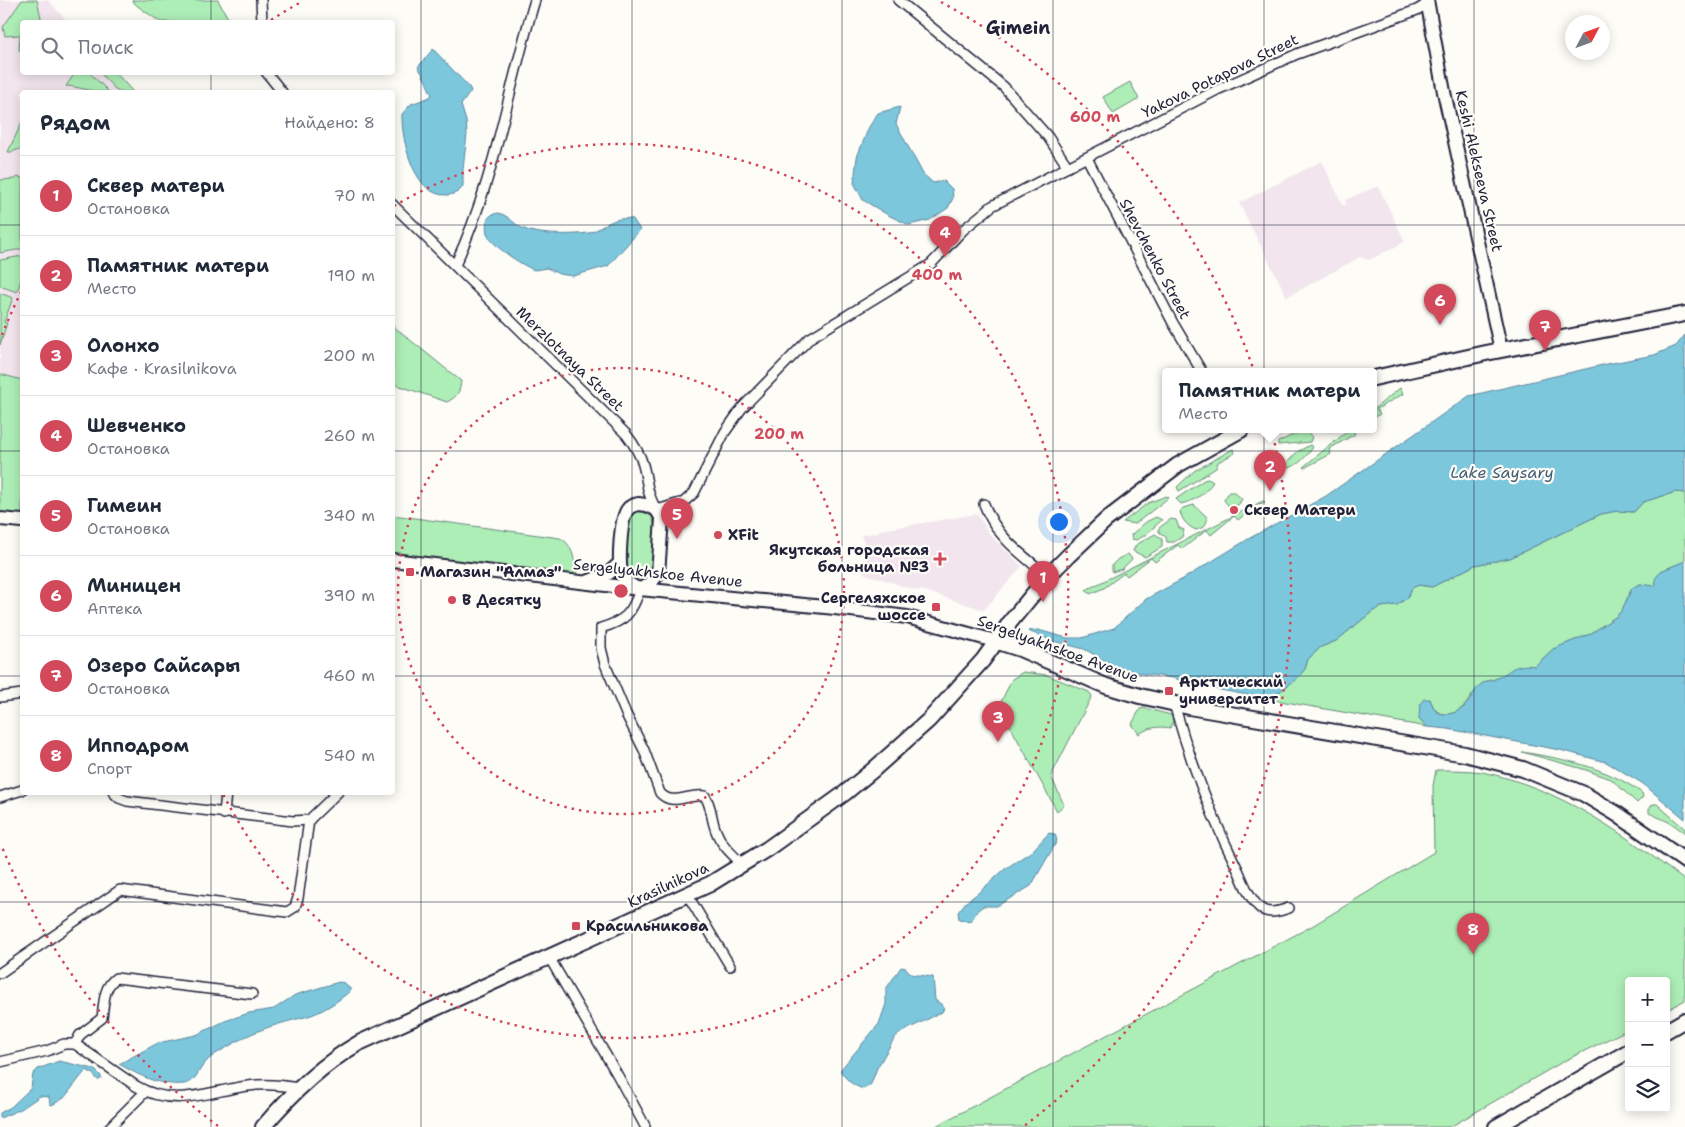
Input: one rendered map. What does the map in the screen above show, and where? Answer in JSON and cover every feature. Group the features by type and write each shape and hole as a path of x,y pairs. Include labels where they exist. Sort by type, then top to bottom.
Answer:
{"main road":[{"name":"Keshi Alekseeva Street","path":"1427,2 1444,92 1501,350"},
{"path":"1377,377 1501,350 1685,314"},
{"name":"Krasilnikova","path":"262,1127 298,1088 344,1052 372,1036 710,884 743,865 844,793 929,720 983,660 995,641 1048,576 1106,520 1178,465 1233,433"},
{"path":"642,504 660,514 658,574 650,584 640,589 633,588 626,582 620,563 624,518 628,509 642,504"},
{"path":"0,519 20,521"},
{"name":"Sergelyakhskoe Avenue","path":"395,560 585,583 820,606 907,617 995,641 1106,686 1140,696 1174,704 1465,754 1523,768 1584,794 1617,814 1685,861"},
{"path":"585,583 609,573 620,563"},
{"path":"658,574 669,585 682,593"},
{"path":"1670,1029 1685,1020"},
{"path":"1496,1127 1625,1053"}],"street":[{"path":"261,0 262,20"},
{"path":"454,265 466,240 485,189 514,73 535,0"},
{"path":"898,0 1004,87 1048,136 1068,167"},
{"name":"Yakova Potapova Street","path":"660,514 683,503 694,493 725,432 742,408 810,338 931,264 963,230 992,206 1218,90 1288,58 1417,10 1427,2"},
{"path":"268,75 280,90"},
{"name":"Shevchenko Street","path":"1087,158 1173,323 1200,368"},
{"name":"Merzlotnaya Street","path":"395,207 626,434 638,452 646,484"},
{"path":"642,504 646,484"},
{"path":"646,484 650,500 660,514"},
{"path":"984,504 989,518 1004,539 1048,576"},
{"path":"640,589 630,613 623,619 601,628 601,648 605,664 626,714 644,750 660,793 666,799 672,800 697,795 704,796 709,803 716,831 726,848 743,865"},
{"path":"0,697 20,694"},
{"path":"1174,704 1210,806 1231,856 1253,900 1262,909 1276,912 1289,908"},
{"path":"0,797 20,791"},
{"path":"116,795 127,801 224,814 292,821 309,820"},
{"path":"224,814 226,795"},
{"path":"0,973 120,890 287,912 295,907 298,898 309,820 335,795"},
{"path":"688,894 730,966"},
{"path":"549,957 645,1126"},
{"path":"75,1044 80,1035 102,1018 106,991 110,983 116,978 252,994"},
{"path":"0,1062 64,1044 75,1044 145,1092 158,1096 180,1098 204,1096 258,1084 298,1088"},
{"path":"110,1127 145,1092"}],"shaded area":[{"path":"0,0 48,0 66,20 20,20 20,75 115,75 128,90 20,90 20,471 0,468"},
{"path":"1322,161 1343,206 1347,204 1345,200 1378,186 1405,242 1369,260 1360,257 1287,297 1239,203"},
{"name":"Якутская городская больница №3","path":"977,514 990,535 1022,566 984,610 863,573 868,552 861,535"}],"green space":[{"path":"22,0 37,0 42,20 20,20 20,35 5,36 3,27"},
{"path":"132,0 218,0 229,20 157,20"},
{"path":"74,75 92,75 107,90 88,90 66,86"},
{"path":"102,75 118,75 131,90 116,90"},
{"path":"1130,82 1139,99 1113,114 1103,97"},
{"path":"20,126 20,149 8,152"},
{"path":"20,178 20,249 0,253 0,180"},
{"path":"20,256 20,283 17,292 0,286 0,260"},
{"path":"0,293 13,298 4,322 7,323 0,345"},
{"path":"395,328 461,381 456,396 447,402 395,384"},
{"path":"0,374 20,379 20,515 0,512"},
{"path":"1400,388 1403,394 1377,409 1377,407"},
{"path":"1297,433 1309,433 1312,437 1310,442 1278,445 1278,442"},
{"path":"1345,433 1354,433 1329,449 1331,454 1303,467"},
{"path":"1310,445 1313,447 1306,457 1288,468 1286,464 1297,452"},
{"path":"1233,449 1235,453 1218,462 1216,468 1179,491 1177,487 1194,471"},
{"path":"1208,479 1213,482 1191,501 1181,504 1176,499 1204,480"},
{"path":"1229,492 1234,492 1242,499 1239,504 1231,509 1224,500"},
{"path":"1676,492 1685,493 1685,561 1661,571 1655,587 1640,584 1632,588 1622,610 1617,616 1590,634 1553,649 1535,666 1524,666 1487,681 1481,685 1459,710 1453,713 1440,713 1430,699 1419,718 1427,727 1263,698 1279,692 1305,669 1308,659 1321,647 1336,641 1373,611 1381,607 1397,605 1408,597 1412,588 1418,585 1432,587 1475,565 1510,558 1601,514 1617,511 1634,512 1643,502"},
{"path":"1166,496 1168,498 1135,524 1123,522 1148,503"},
{"path":"1259,503 1238,520 1234,516 1211,535 1207,530 1182,549 1178,545 1155,562 1151,558 1127,576 1124,573 1104,588 1090,594 1086,590"},
{"path":"1194,505 1207,517 1204,527 1196,530 1186,523 1180,512 1183,508"},
{"path":"638,510 646,511 652,516 655,533 650,571 647,575 638,579 631,576 624,567 629,519"},
{"path":"395,515 560,538 571,549 577,576 395,555"},
{"path":"1156,517 1162,520 1145,535 1137,540 1132,539 1131,535 1146,522"},
{"path":"1171,519 1176,520 1179,528 1184,530 1182,537 1174,542 1167,542 1166,537 1159,532 1159,528"},
{"path":"1155,534 1162,539 1162,547 1145,557 1133,551 1136,545"},
{"path":"1128,554 1132,559 1122,569 1112,572 1112,565 1118,559"},
{"path":"1023,672 1047,675 1089,692 1092,696 1051,776 1064,805 1057,811 999,706 1012,679"},
{"path":"1144,708 1171,715 1173,721 1170,728 1154,728 1139,734 1132,724 1140,709"},
{"path":"1522,752 1569,761 1600,770 1628,784 1642,793 1643,797 1637,803 1611,779"},
{"path":"1436,770 1465,770 1510,779 1537,789 1590,814 1639,846 1685,881 1685,1000 1670,1009 1670,977 1625,977 1625,1031 1564,1061 1450,1127 934,1127 1312,926 1434,852 1433,786"},
{"path":"1653,804 1657,804 1685,829 1685,833 1671,823 1649,813 1649,809"}],"water":[{"path":"433,49 471,91 461,105 466,121 467,134 463,186 454,194 449,195 436,193 426,187 418,177 407,151 402,125 402,114 411,104 432,95 418,67"},
{"path":"900,107 896,124 923,174 933,183 944,181 952,189 953,198 948,208 930,220 909,225 863,200 854,183 857,157 869,127 878,113"},
{"path":"499,213 528,231 545,234 589,233 625,218 633,219 640,230 608,266 573,276 559,274 547,268 534,270 500,249 489,238 486,229 489,217"},
{"name":"Lake Saysary","path":"1685,335 1685,493 1676,492 1643,502 1634,512 1617,511 1601,514 1510,558 1475,565 1432,587 1419,585 1412,588 1408,597 1397,605 1381,607 1373,611 1336,641 1321,647 1308,659 1305,669 1298,678 1279,692 1263,698 1210,688 1173,678 1144,674 1117,667 1084,649 1053,641 1028,631 1038,630 1067,638 1082,638 1114,628 1146,599 1326,496 1469,396 1654,355 1676,346"},
{"path":"1685,561 1685,819 1642,783 1606,762 1560,750 1448,729 1427,727 1419,718 1420,704 1424,699 1430,699 1435,710 1439,713 1456,712 1467,704 1476,689 1482,684 1501,676 1513,668 1527,665 1535,666 1553,649 1590,634 1617,616 1622,610 1632,588 1640,584 1655,586 1655,579 1661,571"},
{"path":"1049,833 1055,834 1057,841 1031,886 997,906 983,906 971,921 959,919 958,912 966,902 1005,869 1032,851"},
{"path":"901,967 906,968 911,974 933,977 935,1000 944,1008 942,1012 895,1037 877,1068 871,1084 864,1089 860,1088 848,1081 841,1072 841,1069 879,1024 886,1004 886,989"},
{"path":"339,982 345,983 351,990 323,1010 244,1037 208,1060 194,1079 188,1083 158,1082 119,1064 158,1043 196,1035 225,1021 249,1013 274,1009 295,995"},
{"path":"59,1061 94,1069 101,1076 101,1079 98,1080 92,1073 86,1070 64,1098 52,1105 50,1104 49,1097 40,1096 21,1109 0,1118 0,1113 11,1107 31,1088 33,1074 38,1069"}],"place":[{"name":"Шевченко","path":"945,257"},
{"name":"Миницен","path":"1440,325"},
{"name":"Озеро Сайсары","path":"1545,351"},
{"name":"Памятник матери","path":"1270,491"},
{"name":"Сквер Матери","path":"1234,510"},
{"name":"XFit","path":"718,535"},
{"name":"Гимеин","path":"677,539"},
{"name":"Якутская городская больница №3","path":"940,559"},
{"name":"Магазин \"Алмаз\"","path":"410,572"},
{"name":"В Десятку","path":"452,600"},
{"name":"Сквер матери","path":"1043,602"},
{"name":"Сергеляхское шоссе","path":"936,607"},
{"name":"Арктический университет","path":"1169,691"},
{"name":"Олонхо","path":"998,742"},
{"name":"Красильникова","path":"576,926"},
{"name":"Ипподром","path":"1473,954"}],"district":[{"name":"Gimein","path":"1018,28"}]}
